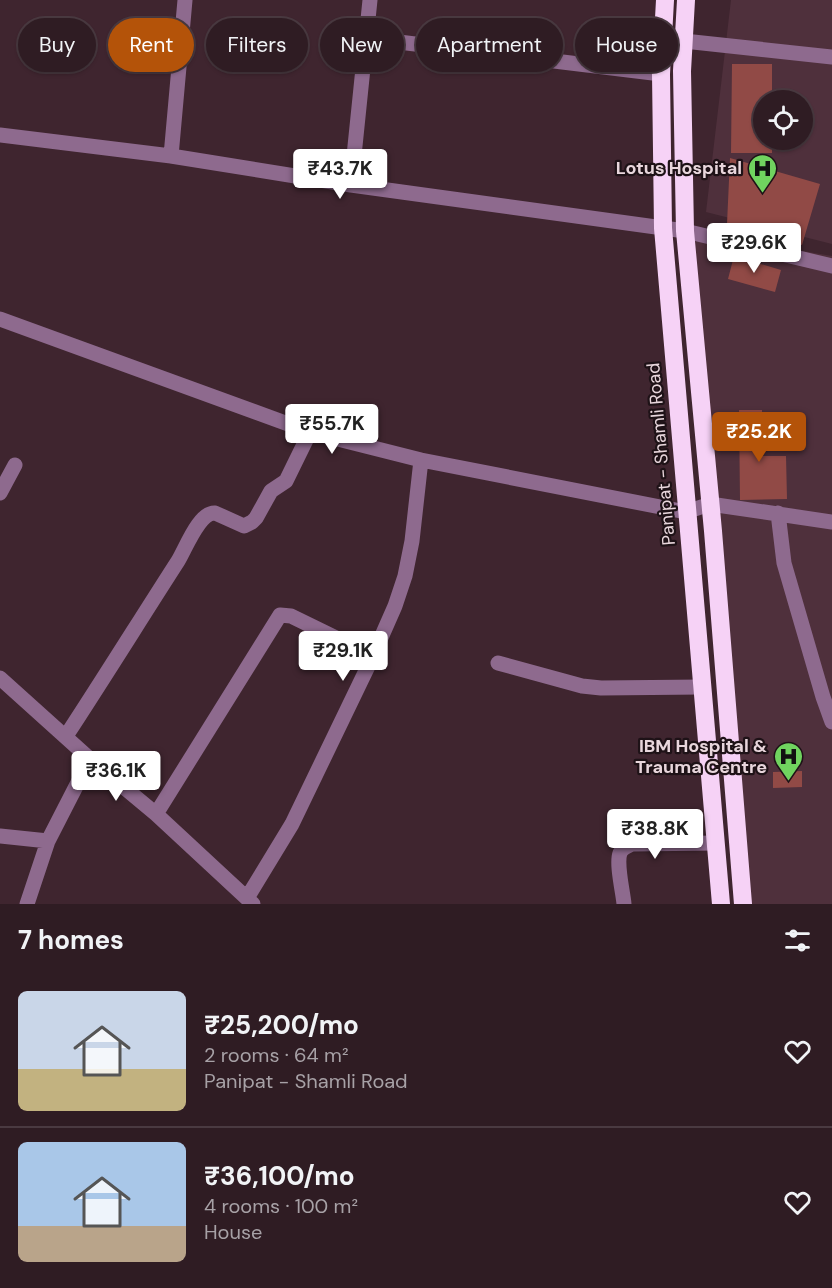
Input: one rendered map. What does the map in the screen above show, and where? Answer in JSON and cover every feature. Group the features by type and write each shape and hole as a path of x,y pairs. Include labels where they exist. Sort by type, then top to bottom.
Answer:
{"highway":[{"name":"Panipat - Shamli Road","path":"665,0 661,74 663,228 721,904"},
{"path":"686,0 682,70 685,231 743,904"}],"street":[{"path":"368,18 370,0"},
{"path":"171,156 181,1"},
{"path":"684,41 832,57"},
{"path":"404,43 661,74"},
{"path":"351,185 363,72"},
{"path":"0,135 171,156 351,185 685,231 832,266"},
{"path":"0,319 310,432 421,460 687,512 710,504 832,522"},
{"path":"66,736 179,560 202,518 215,513 244,526 252,522 268,495 286,481 310,432"},
{"path":"0,678 90,759 156,814 250,901 292,824 374,656 395,606 405,576 412,541 421,460"},
{"path":"0,493 15,465"},
{"path":"778,513 784,563 827,693 832,722"},
{"path":"156,814 280,615 291,616 374,656"},
{"path":"498,663 582,686 601,688 702,687"},
{"path":"27,904 48,841 90,759"},
{"path":"0,836 48,841"},
{"path":"624,904 619,861 620,853 625,847 632,844 716,843"}],"shaded area":[{"path":"731,0 832,0 832,244 706,212"},
{"path":"685,231 832,256 832,904 739,904"}],"building":[{"path":"732,64 772,64 772,90 753,90 753,150 772,150 772,153 731,153"},
{"path":"730,158 820,184 802,245 727,224"},
{"path":"734,256 781,270 775,292 728,279"},
{"path":"739,410 762,410 762,456 786,456 787,499 740,500"},
{"path":"802,771 802,787 773,788 773,772"}],"place":[{"name":"Lotus Hospital","path":"763,194"},
{"name":"IBM Hospital & Trauma Centre","path":"788,782"}]}
